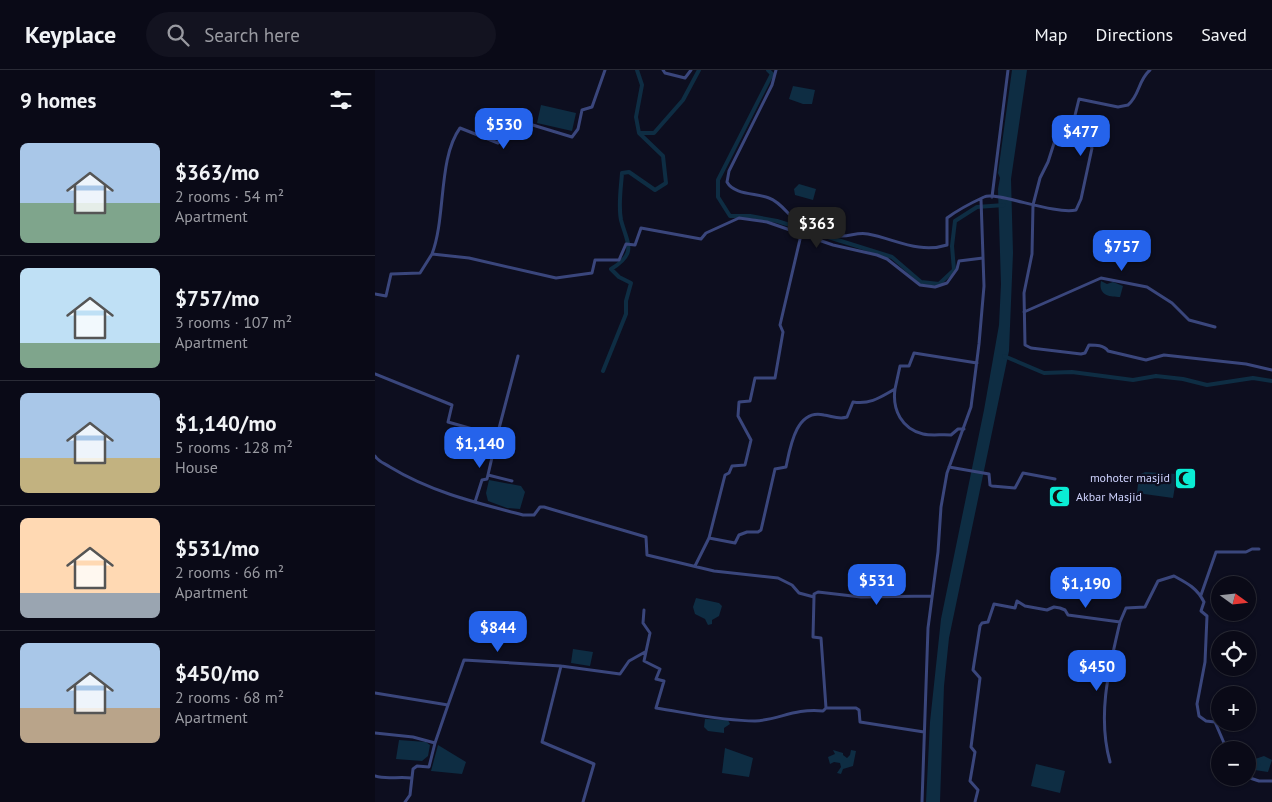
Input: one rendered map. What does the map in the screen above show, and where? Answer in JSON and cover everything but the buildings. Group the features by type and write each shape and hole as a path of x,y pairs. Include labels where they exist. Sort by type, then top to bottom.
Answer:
{"street":[{"path":"375,294 386,296 391,274 420,273 432,254 437,238 449,159 460,128 498,143 509,135 521,132 526,123 572,136 578,129 582,110 591,107 605,70"},
{"path":"663,70 665,73 683,78 688,76 691,70"},
{"path":"775,70 772,84 729,171 727,182 733,189 769,198 783,206 799,223 812,228 843,236 857,233 867,234 923,248 947,244 947,218 966,204 981,201"},
{"path":"992,197 1008,70"},
{"path":"1070,136 1079,99 1118,107 1128,105 1135,99 1141,78 1150,70"},
{"path":"922,802 928,628 940,532 941,507 949,467 965,429 971,407 977,363 984,286 981,201 985,196 1014,200 1033,205 1065,211 1073,211 1079,207 1092,147 1070,136 1056,136 1048,162 1040,178 1033,205 1032,254 1024,293 1024,342 1027,347 1082,354 1089,346 1098,346 1105,347 1108,351 1146,360 1164,355 1246,364 1272,370"},
{"path":"432,254 465,257 556,278 570,277 592,273 595,260 619,260 626,244 635,245 641,228 701,239 706,233 742,218 767,222 801,235 877,254 926,287 947,282 957,270 959,261 983,258"},
{"path":"695,566 709,538 725,475 732,466 744,466 751,442 739,416 739,402 750,401 755,378 775,378 783,332 780,325 801,235"},
{"path":"1024,312 1101,278 1147,288 1172,303 1189,320 1215,327"},
{"path":"965,429 958,429 951,435 928,434 908,427 902,422 894,404 895,389 901,366 909,366 914,353 977,363"},
{"path":"475,502 482,480 487,480 518,356"},
{"path":"375,374 452,405 448,422 497,436"},
{"path":"709,538 735,543 739,535 761,530 775,469 786,466 793,436 804,420 812,414 842,419 847,417 853,402 867,404 874,402 895,389"},
{"path":"375,456 380,462 427,487 523,515 534,515 540,508 544,507 582,517 646,537 647,554 731,573 777,578 792,585 799,593 814,597"},
{"path":"949,467 989,474 991,486 1013,489 1021,474 1055,479"},
{"path":"488,476 511,481"},
{"path":"1201,596 1216,552 1246,552 1252,549 1259,549"},
{"path":"1111,762 1104,742 1103,713 1111,661 1120,622 1126,608 1145,607 1157,581 1174,576 1186,582 1201,596 1204,602 1201,611 1207,616 1205,662 1197,704 1199,716 1205,721 1215,722 1223,741"},
{"path":"826,708 821,638 813,637 814,597 818,592 861,597 932,596"},
{"path":"975,802 978,790 971,781 975,752 971,747 980,678 973,670 980,626 982,623 988,622 994,604 1015,608 1017,601 1031,608 1047,610 1054,607 1065,610 1068,615 1120,622"},
{"path":"644,610 643,623 650,633 644,661 659,669 656,679 663,681 656,708 696,715 756,721 805,709 823,711 826,708 856,708 859,710 860,722 924,732"},
{"path":"405,802 410,795 413,769 417,766 429,767 435,743 464,660 561,666 620,674 629,661 645,652"},
{"path":"561,666 542,742 594,764 583,802"},
{"path":"375,693 448,705"},
{"path":"375,733 413,737 435,743"},
{"path":"375,776 411,778"},
{"path":"1256,781 1272,782"}],"water":[{"path":"1012,70 1027,70 1011,179 1013,253 1009,351 949,638 944,686 940,802 926,802 930,722 941,619 984,410 999,325 1001,284 998,189 1000,178 998,173"},
{"path":"793,86 815,90 812,104 803,104 789,99"},
{"path":"541,105 576,113 572,131 537,123"},
{"path":"799,184 816,189 813,200 795,195 794,189"},
{"path":"1101,281 1107,284 1113,282 1123,286 1120,297 1105,294 1101,289"},
{"path":"1145,472 1177,474 1173,498 1137,493 1139,475"},
{"path":"489,480 521,486 525,492 520,509 507,508 488,501 486,493"},
{"path":"696,598 719,603 722,606 719,616 712,620 712,624 708,625 705,619 695,614 693,607"},
{"path":"573,649 593,652 590,666 571,663"},
{"path":"705,719 728,720 730,724 724,728 724,733 708,731 704,727"},
{"path":"399,740 426,742 430,745 428,756 422,761 396,759"},
{"path":"438,745 466,762 462,774 431,771"},
{"path":"725,748 753,758 749,777 722,773"},
{"path":"833,750 843,753 847,758 851,750 856,751 853,766 843,769 841,774 837,773 841,767 840,763 834,762 830,764 828,757 835,754"},
{"path":"1264,756 1272,760 1268,772 1256,770 1256,759"},
{"path":"1036,764 1065,771 1060,793 1031,786"}],"waterway":[{"path":"603,371 626,314 626,301 631,283 619,277 611,269 625,258 628,253 628,241 620,214 622,173 629,172 655,190 666,183 663,156 639,133 636,117 642,85 637,70"},
{"path":"639,133 654,133 683,100 699,70"},
{"path":"768,70 772,74 718,180 718,197 730,216 750,216 777,221 892,257 921,282 939,284 954,270 952,246 955,221 977,207 1004,205"},
{"path":"1004,356 1044,373 1072,372 1133,380 1156,376 1183,379 1207,385 1253,378 1272,381"}],"place":[{"name":"mohoter masjid","path":"1186,478"},
{"name":"Akbar Masjid","path":"1060,497"}]}
